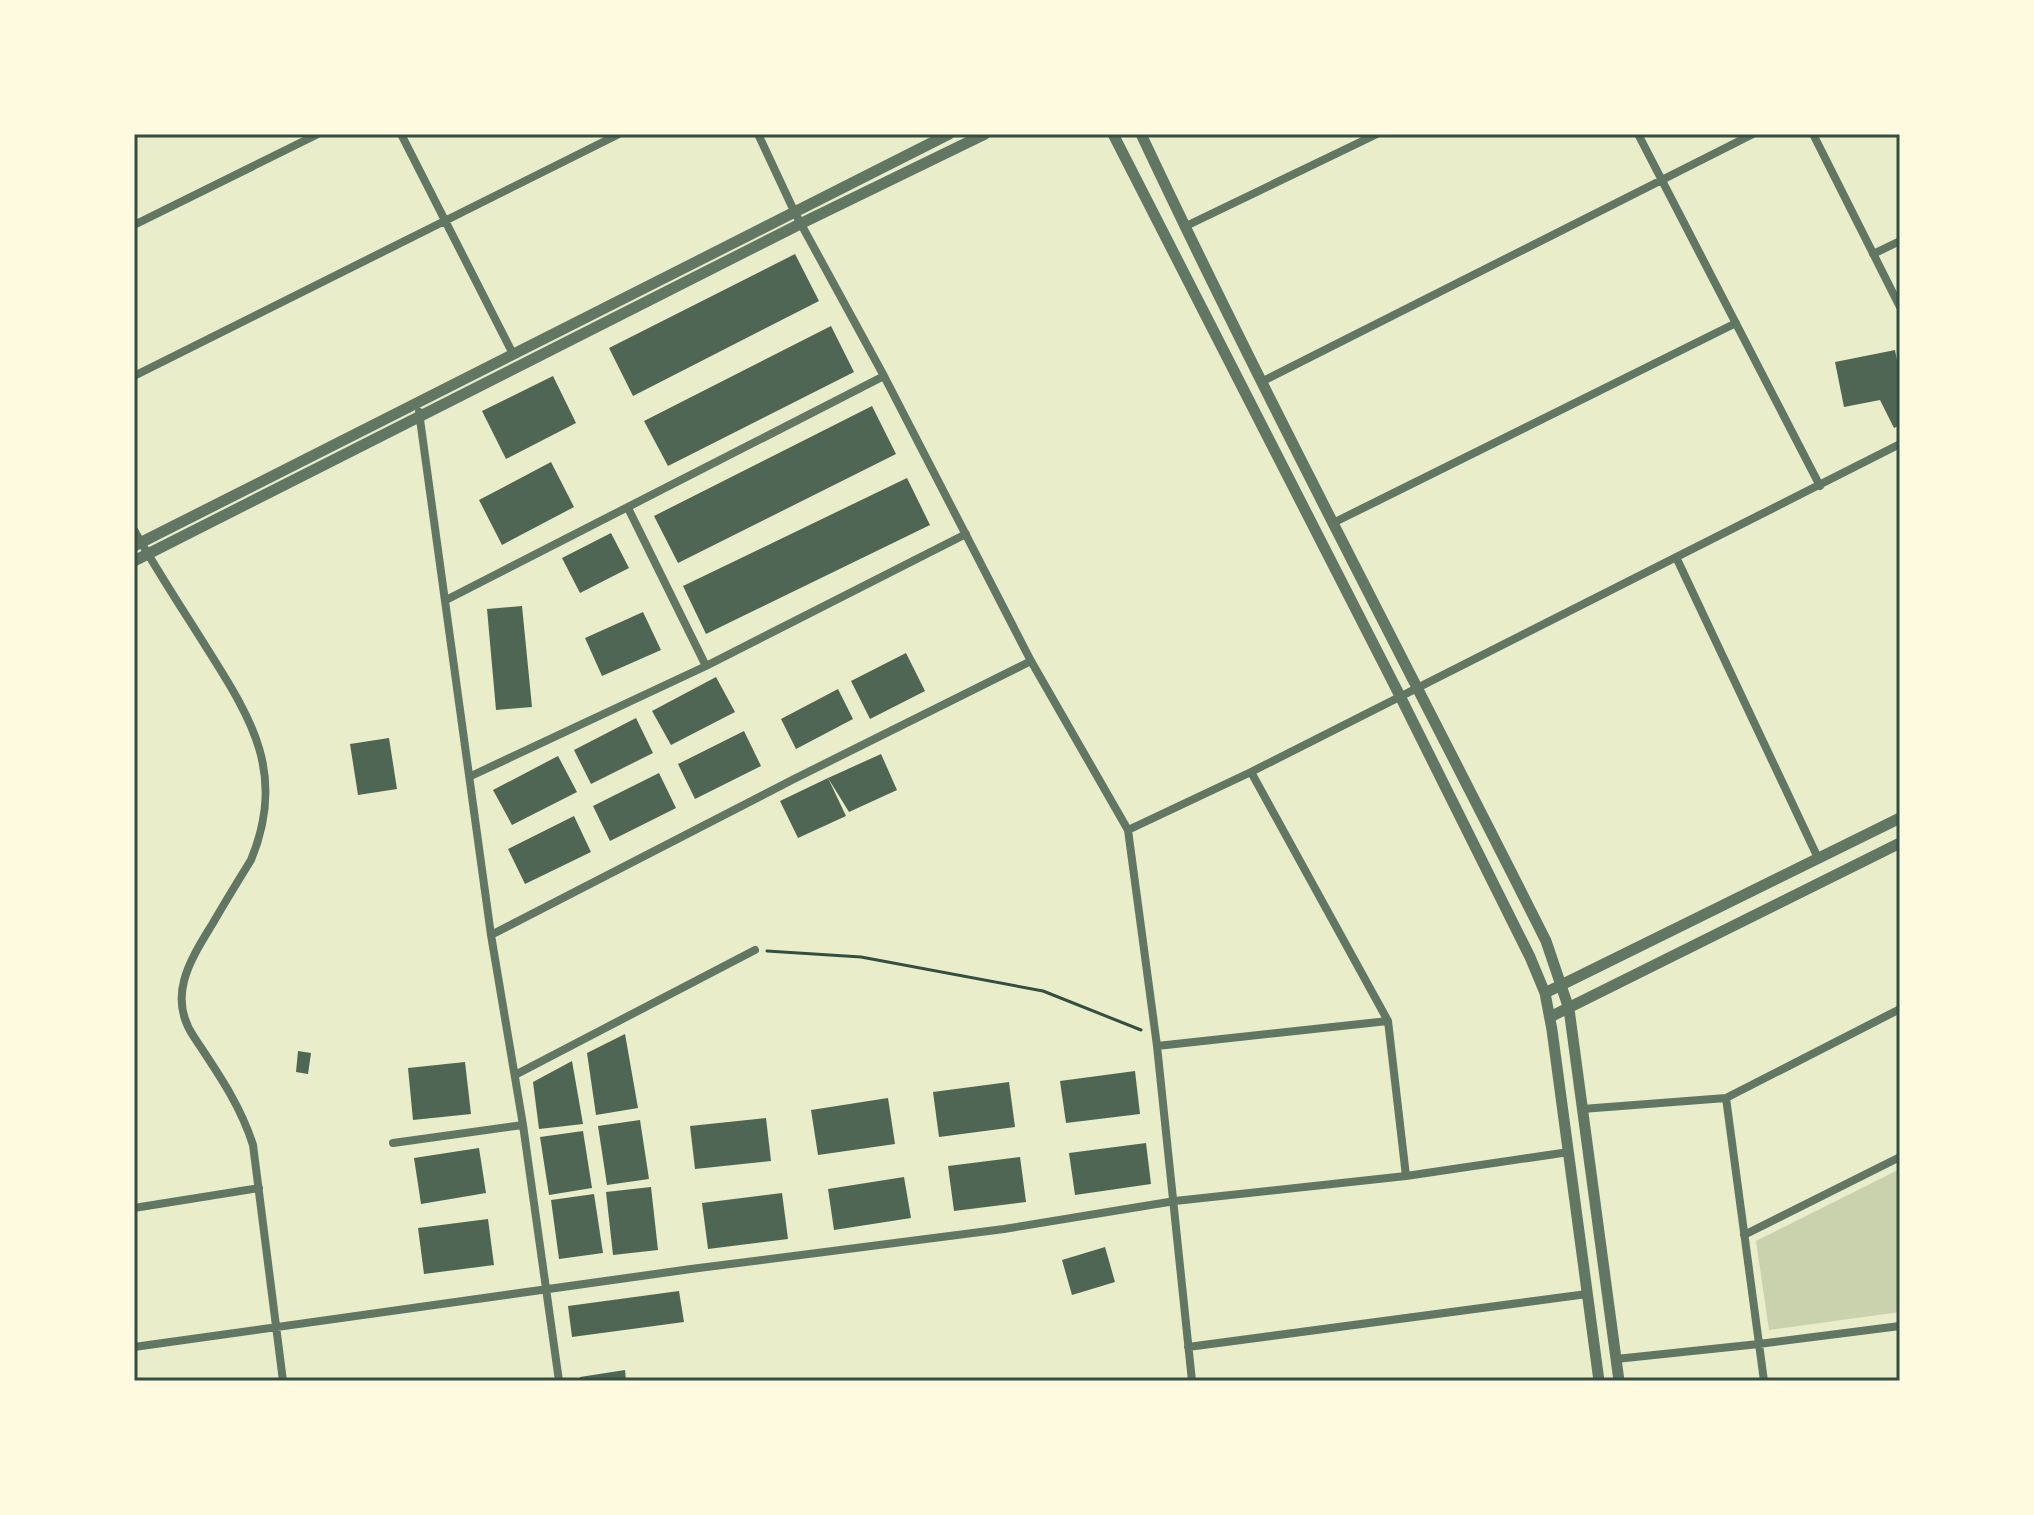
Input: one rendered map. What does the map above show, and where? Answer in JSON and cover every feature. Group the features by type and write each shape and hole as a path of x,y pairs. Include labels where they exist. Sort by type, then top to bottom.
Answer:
{"street":[{"path":"134,225 318,134"},
{"path":"401,134 513,354"},
{"path":"134,376 619,134"},
{"path":"758,134 798,218 884,376 1031,661 1128,830 1175,1201 1192,1381"},
{"path":"134,561 421,417 798,218 949,134"},
{"path":"137,544 513,354 798,218 985,134"},
{"path":"1113,134 1400,696 1545,993 1599,1381"},
{"path":"1141,134 1261,382 1546,941 1569,1009 1619,1381"},
{"path":"1184,227 1377,134"},
{"path":"1638,134 1820,486"},
{"path":"1261,382 1753,134"},
{"path":"1813,134 1900,307"},
{"path":"1873,254 1900,241"},
{"path":"1333,523 1736,323"},
{"path":"446,600 884,376"},
{"path":"415,403 421,417 491,935 523,1125 559,1381"},
{"path":"1128,830 1251,772 1900,444"},
{"path":"628,508 706,666"},
{"path":"134,530 137,544 147,554 241,703 256,734 264,764 266,804 258,844 192,957 182,980 181,1005 188,1026 230,1091 246,1124 257,1167 283,1381"},
{"path":"471,776 706,666 966,534"},
{"path":"1676,557 1818,858"},
{"path":"491,935 1031,661"},
{"path":"1251,772 1388,1021 1406,1176"},
{"path":"1545,993 1900,818"},
{"path":"1550,1017 1900,843"},
{"path":"515,1075 755,950"},
{"path":"1582,1109 1726,1098 1900,1009"},
{"path":"1156,1041 1388,1021"},
{"path":"1726,1098 1764,1381"},
{"path":"393,1143 523,1125"},
{"path":"134,1347 1004,1229 1175,1201 1406,1176 1569,1152"},
{"path":"1744,1235 1900,1157"},
{"path":"134,1208 259,1188"},
{"path":"1188,1347 1587,1294"},
{"path":"1616,1359 1900,1326"}],"path":[{"path":"755,950 861,957 1043,991 1156,1041"}],"green space":[{"path":"1900,1169 1900,1312 1769,1330 1756,1241"}],"building":[{"path":"795,254 819,301 633,396 609,348"},
{"path":"831,326 854,372 668,466 644,421"},
{"path":"1895,350 1900,376 1900,425 1894,428 1880,400 1844,407 1835,362"},
{"path":"553,376 576,423 506,459 482,411"},
{"path":"872,406 896,454 678,563 654,516"},
{"path":"551,462 574,507 502,545 479,500"},
{"path":"907,478 930,525 706,634 683,586"},
{"path":"611,533 629,568 580,593 562,558"},
{"path":"522,606 532,707 496,710 487,609"},
{"path":"643,612 661,650 602,676 585,638"},
{"path":"906,653 925,691 870,719 851,681"},
{"path":"716,677 735,712 671,745 652,711"},
{"path":"838,689 853,719 796,749 781,719"},
{"path":"636,718 653,753 591,784 574,750"},
{"path":"744,731 761,766 695,799 678,764"},
{"path":"389,738 397,789 358,795 350,744"},
{"path":"881,754 897,790 849,812 828,778"},
{"path":"558,756 577,792 512,825 493,790"},
{"path":"659,773 676,808 610,841 593,806"},
{"path":"828,778 846,816 798,838 780,801"},
{"path":"574,816 591,852 525,884 508,849"},
{"path":"625,1034 638,1108 596,1115 587,1053"},
{"path":"298,1051 311,1053 308,1074 296,1072"},
{"path":"572,1061 583,1124 539,1129 533,1082"},
{"path":"465,1062 471,1114 413,1120 408,1068"},
{"path":"1135,1071 1140,1114 1066,1123 1060,1081"},
{"path":"1009,1082 1015,1127 939,1137 933,1092"},
{"path":"888,1098 895,1144 818,1155 811,1110"},
{"path":"766,1118 771,1161 695,1169 690,1126"},
{"path":"640,1120 649,1179 607,1185 598,1126"},
{"path":"583,1131 592,1188 549,1195 540,1137"},
{"path":"1146,1143 1151,1184 1075,1195 1069,1153"},
{"path":"479,1148 486,1193 421,1204 414,1158"},
{"path":"1020,1157 1026,1202 954,1211 948,1166"},
{"path":"904,1177 911,1218 834,1230 828,1189"},
{"path":"651,1187 658,1250 613,1255 606,1192"},
{"path":"782,1193 788,1239 708,1249 702,1203"},
{"path":"594,1194 603,1253 559,1259 551,1200"},
{"path":"488,1219 494,1265 424,1274 418,1228"},
{"path":"1105,1247 1115,1282 1072,1295 1062,1260"},
{"path":"679,1291 684,1322 572,1337 568,1306"},
{"path":"625,1370 626,1381 581,1381 580,1377"}]}
